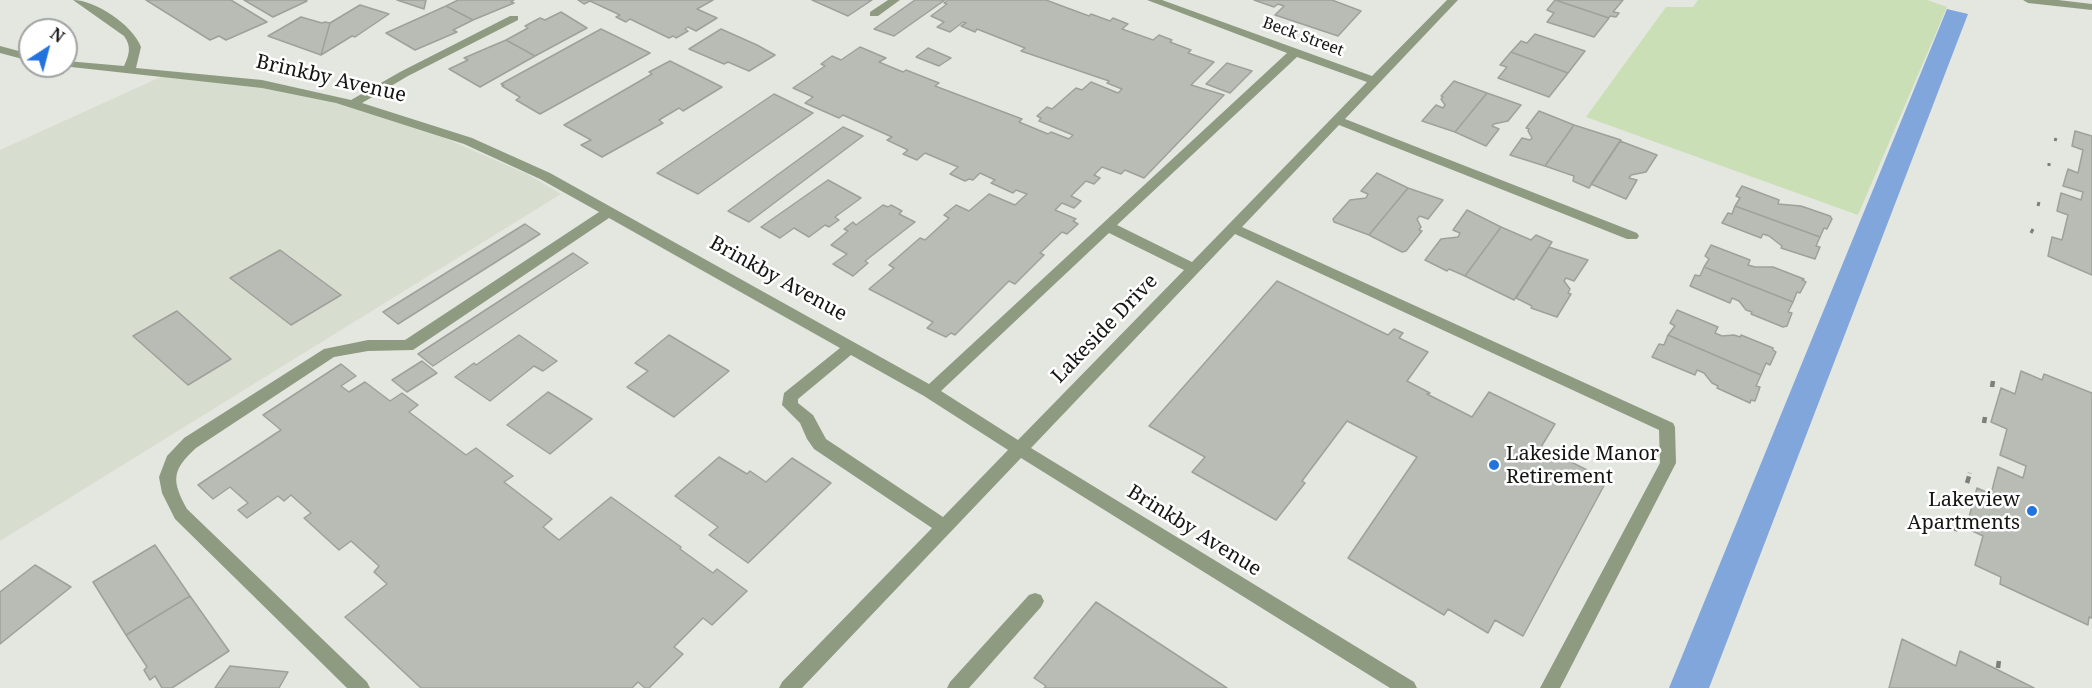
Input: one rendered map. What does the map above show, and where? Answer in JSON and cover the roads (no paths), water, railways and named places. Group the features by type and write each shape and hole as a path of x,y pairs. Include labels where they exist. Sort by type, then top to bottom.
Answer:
{"street":[{"path":"78,0 127,32 136,49 129,70"},
{"path":"874,14 896,0"},
{"name":"Beck Street","path":"1152,0 1374,81"},
{"name":"Lakeside Drive","path":"789,688 1453,0"},
{"path":"2028,0 2092,7"},
{"path":"352,104 404,74 514,18"},
{"path":"0,49 18,54"},
{"path":"930,392 1295,52"},
{"name":"Brinkby Avenue","path":"78,65 262,84 352,104 468,141 545,176 930,392 1087,492 1407,688"},
{"path":"1337,120 1632,236"},
{"path":"360,688 181,514 168,492 166,472 174,457 189,443 329,353 352,346 389,344 408,346 610,211"},
{"path":"1107,226 1194,269"},
{"path":"1233,228 1667,427 1668,463 1551,688"},
{"path":"851,347 790,397 790,405 807,419 813,435 820,444 945,527"},
{"path":"957,688 1035,601"}],"water":[{"path":"1947,9 1968,14 1709,688 1669,688"}],"place":[{"name":"Lakeside Manor Retirement","path":"1494,465"},
{"name":"Lakeview Apartments","path":"2032,511"}]}
